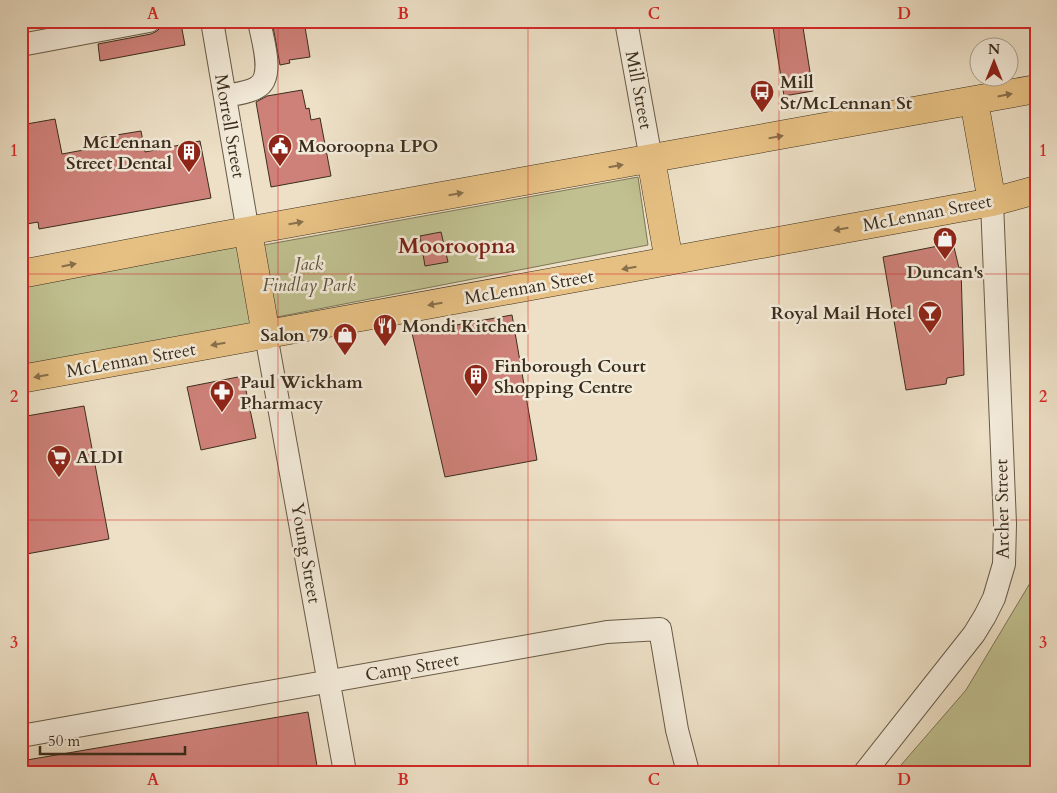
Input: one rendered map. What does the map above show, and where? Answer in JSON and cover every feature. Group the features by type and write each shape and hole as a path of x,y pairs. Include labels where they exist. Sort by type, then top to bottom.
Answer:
{"highway":[{"path":"21,274 1036,89"},
{"path":"974,101 992,202"},
{"path":"651,159 669,261"},
{"name":"McLennan Street","path":"21,380 992,202 1036,190"},
{"path":"248,232 266,335"}],"street":[{"path":"21,45 149,21"},
{"name":"Morrell Street","path":"212,21 248,232"},
{"path":"225,96 256,88 262,83 267,74 259,21"},
{"name":"Mill Street","path":"626,21 651,159"},
{"name":"Archer Street","path":"865,772 974,634 994,598 1004,564 1005,524 992,202"},
{"name":"Young Street","path":"266,335 345,772"},
{"name":"Camp Street","path":"21,736 607,632 660,629 677,730 688,772"}],"green space":[{"name":"Jack Findlay Park","path":"638,177 648,245 272,318 264,245"},
{"name":"Jack Findlay Park","path":"240,246 251,326 21,365 21,287"},
{"path":"1036,573 1036,772 895,772 966,690"}],"building":[{"path":"272,21 304,21 310,57 289,60 290,63 280,65"},
{"path":"772,21 802,21 813,91 784,96"},
{"path":"181,24 185,45 100,61 98,44 151,34 160,28"},
{"path":"302,90 306,109 309,108 311,120 320,118 331,176 271,187 256,102 267,96"},
{"path":"55,119 62,154 100,147 98,138 141,131 145,152 200,141 211,198 39,229 38,222 21,225 21,125"},
{"path":"441,232 448,262 425,266 420,236"},
{"name":"Royal Mail Hotel","path":"953,243 959,268 961,267 964,375 947,378 946,384 906,390 883,257"},
{"name":"Finborough Court Shopping Centre","path":"512,315 537,460 445,477 412,333"},
{"name":"Paul Wickham Pharmacy","path":"243,376 256,438 201,450 187,387"},
{"name":"ALDI","path":"84,406 109,539 21,555 21,417"},
{"path":"308,712 318,772 21,772 21,761"}],"place":[{"name":"Mill St/McLennan St","path":"762,113"},
{"name":"Mooroopna LPO","path":"280,167"},
{"name":"McLennan Street Dental","path":"189,173"},
{"name":"Duncan's","path":"945,260"},
{"name":"Royal Mail Hotel","path":"930,334"},
{"name":"Mondi Kitchen","path":"385,347"},
{"name":"Salon 79","path":"345,356"},
{"name":"Finborough Court Shopping Centre","path":"476,397"},
{"name":"Paul Wickham Pharmacy","path":"222,413"},
{"name":"ALDI","path":"59,478"}],"district":[{"name":"Mooroopna","path":"457,245"}]}
